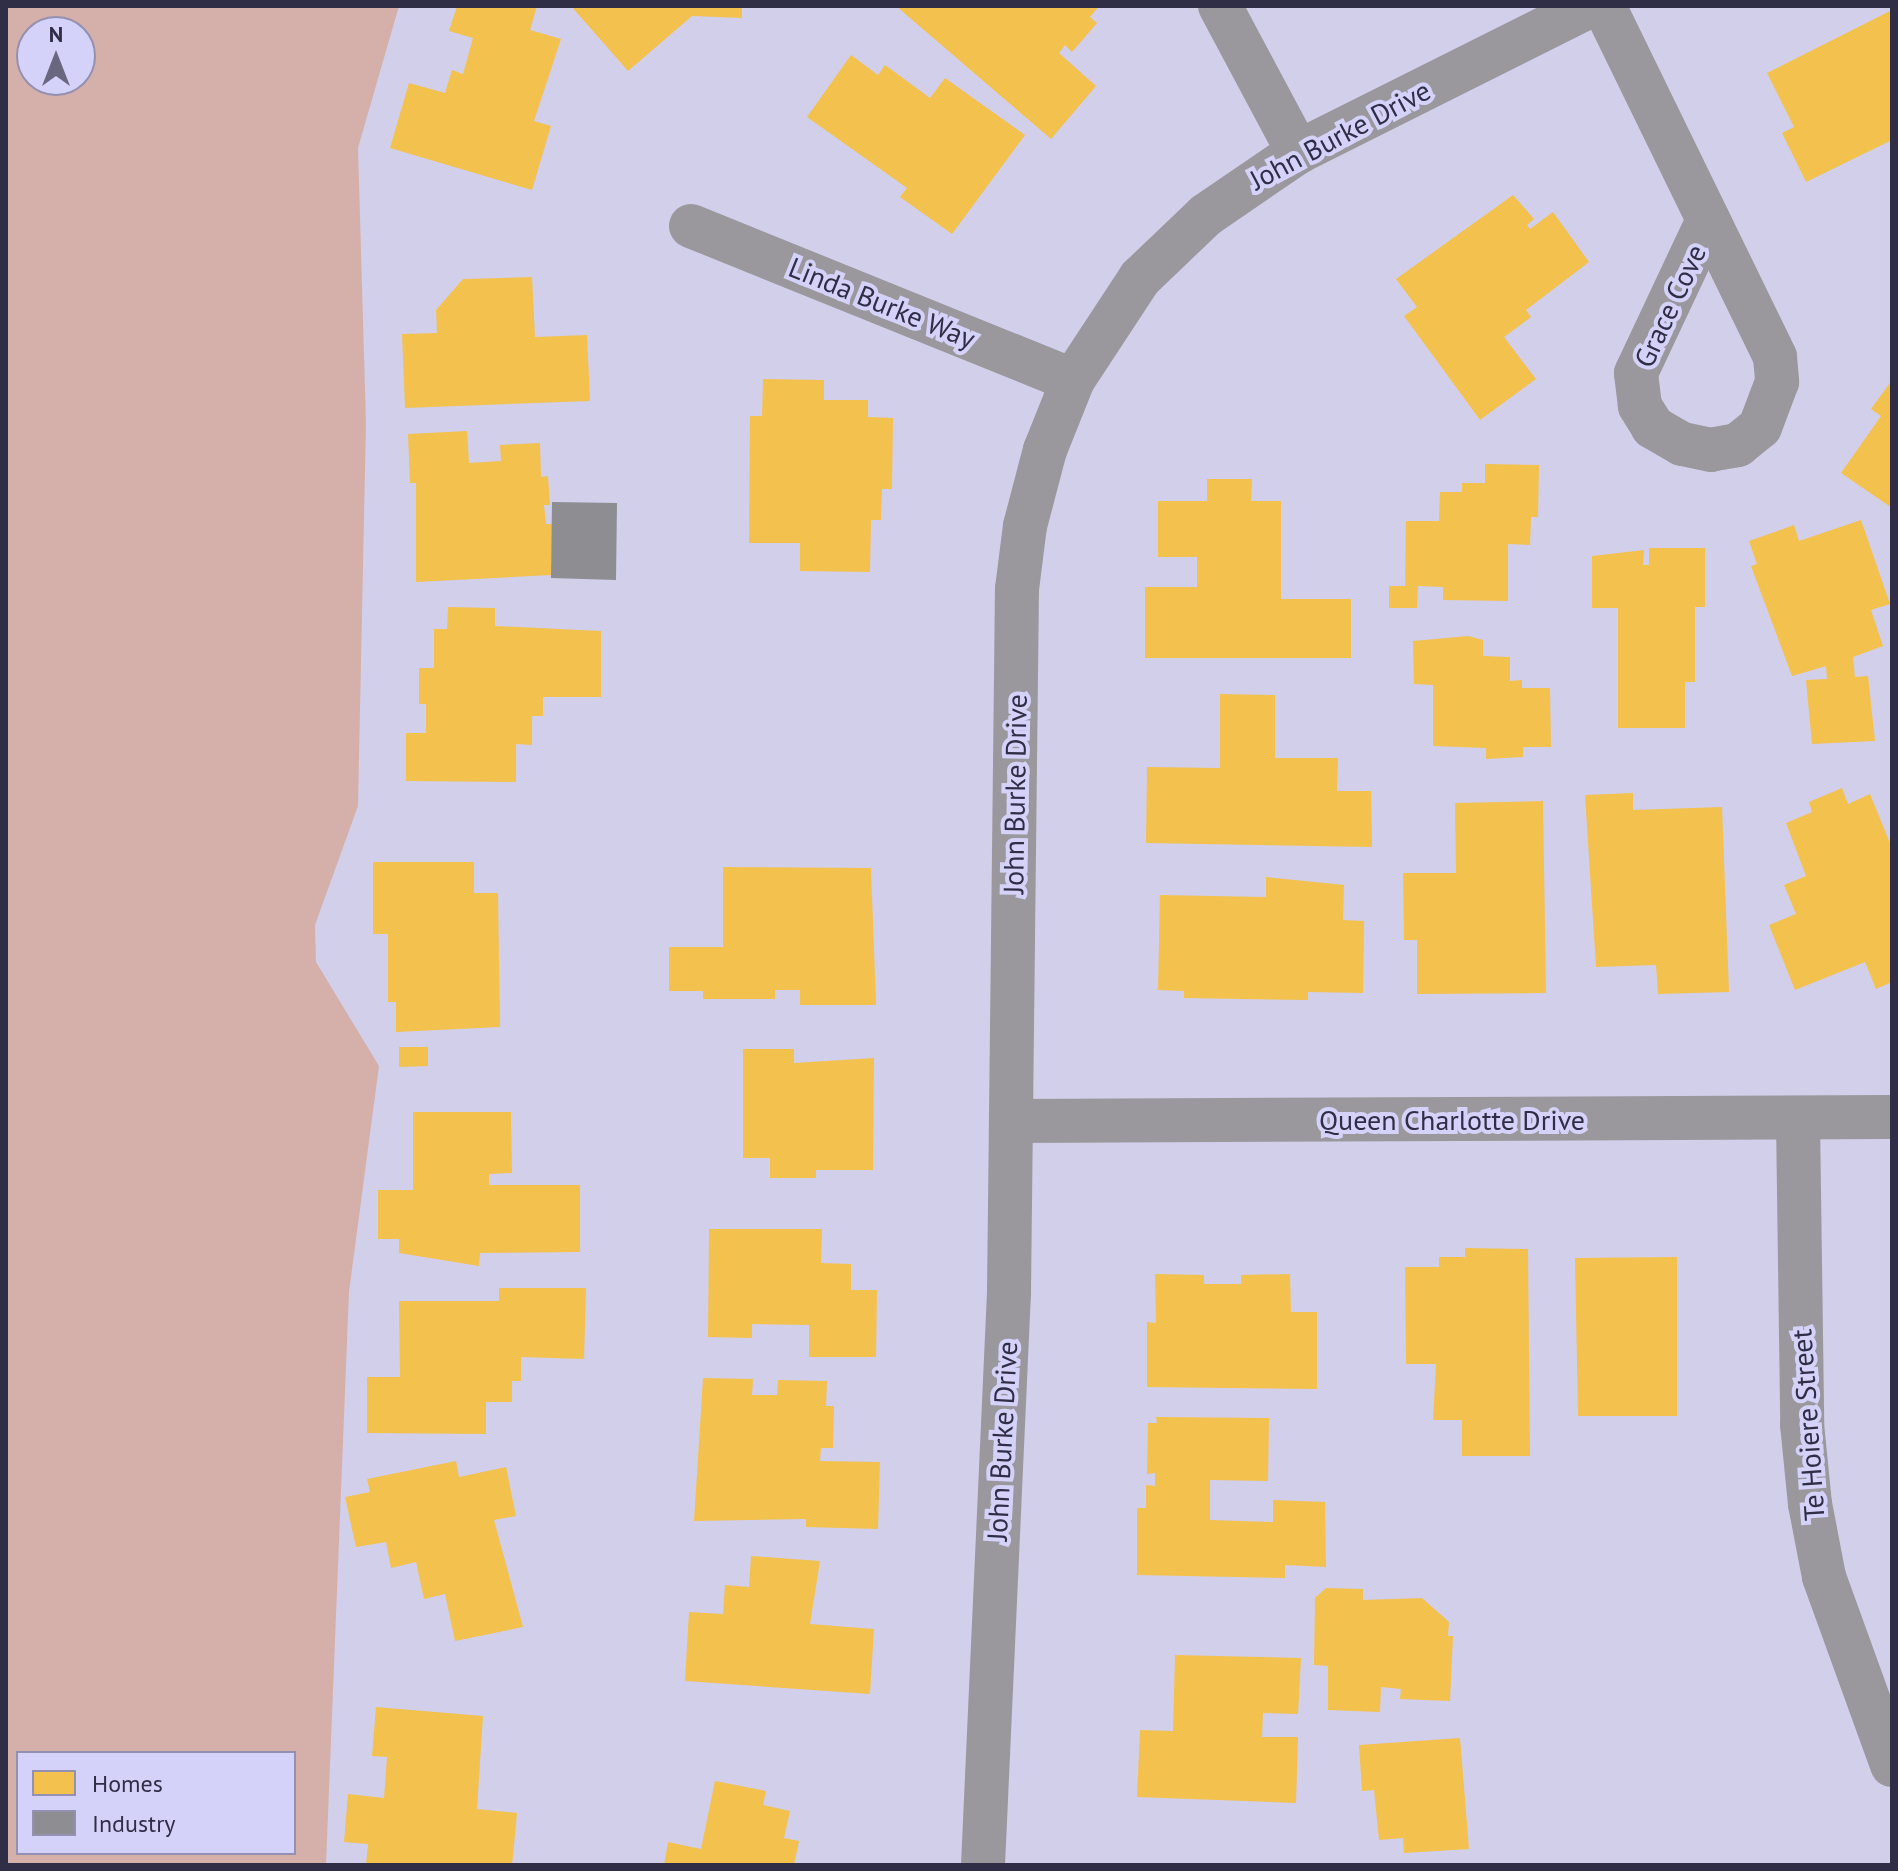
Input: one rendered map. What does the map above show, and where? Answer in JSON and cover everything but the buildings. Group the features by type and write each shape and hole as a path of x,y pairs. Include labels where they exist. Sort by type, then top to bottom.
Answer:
{"street":[{"path":"1220,6 1298,152"},
{"name":"John Burke Drive","path":"983,1865 1012,1121 1017,589 1025,526 1045,450 1073,380 1140,278 1206,215 1298,152 1589,6"},
{"name":"Grace Cove","path":"1604,6 1775,357 1777,382 1760,427 1738,445 1711,450 1682,444 1653,427 1640,406 1636,373 1708,220"},
{"name":"Linda Burke Way","path":"691,226 1073,380"},
{"name":"Queen Charlotte Drive","path":"1012,1121 1798,1120 1892,1117"},
{"name":"Te Hoiere Street","path":"1798,1120 1802,1424 1810,1504 1824,1577 1892,1765"}],"shaded area":[{"path":"6,6 399,6 358,148 366,423 358,806 315,925 316,962 379,1066 349,1292 326,1865 6,1865"}]}
